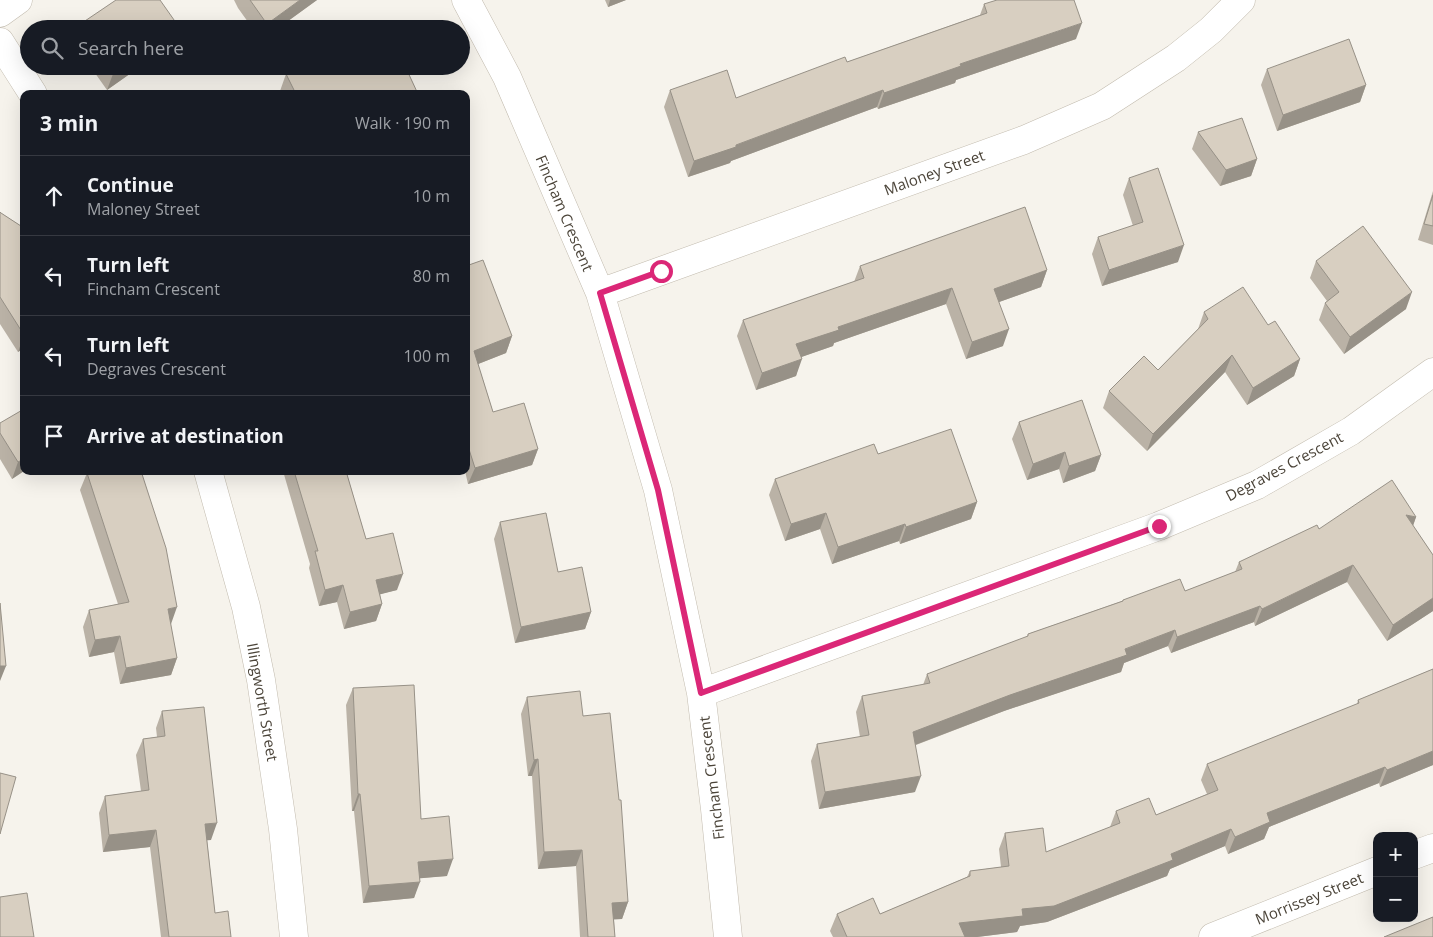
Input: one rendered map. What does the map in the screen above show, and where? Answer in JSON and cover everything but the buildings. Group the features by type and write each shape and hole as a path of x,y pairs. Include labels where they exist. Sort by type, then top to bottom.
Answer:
{"street":[{"path":"0,13 18,0"},
{"name":"Fincham Crescent","path":"466,0 507,77 600,293 658,490 701,693 716,809 728,937"},
{"name":"Maloney Street","path":"600,293 1024,140 1102,106 1176,58 1211,30 1241,0"},
{"path":"0,42 20,74"},
{"path":"21,75 30,90"},
{"name":"Degraves Crescent","path":"701,693 1159,526 1257,485 1351,431 1433,372"},
{"name":"Illingworth Street","path":"209,475 246,607 261,680 283,828 294,937"},
{"path":"1418,854 1433,848"},
{"name":"Morrissey Street","path":"1213,937 1373,872"}],"route":[{"path":"661,271 600,293 658,490 701,693 1159,526"}]}
